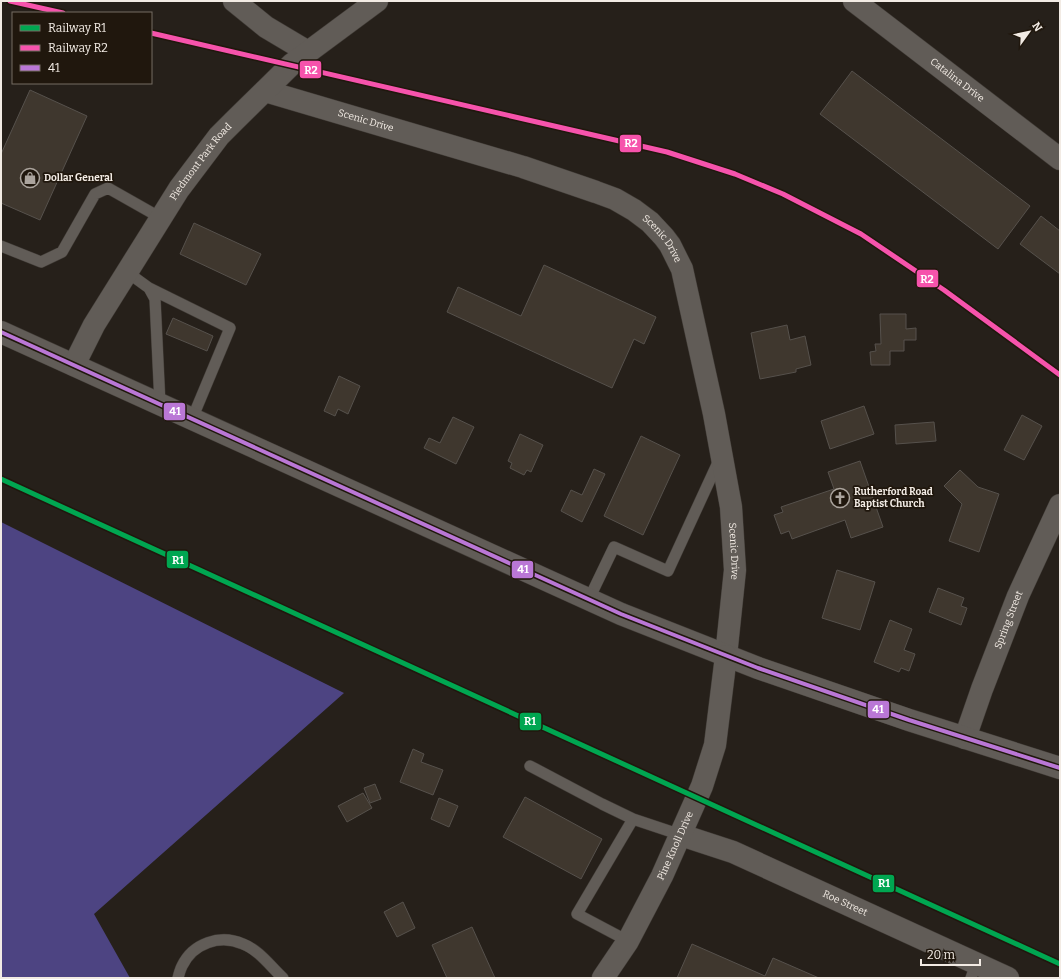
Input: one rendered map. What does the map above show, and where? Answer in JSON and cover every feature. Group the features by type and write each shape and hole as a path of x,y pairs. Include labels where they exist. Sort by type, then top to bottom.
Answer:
{"street":[{"path":"234,1 266,27 308,52"},
{"name":"Piedmont Park Road","path":"74,365 94,325 179,189 219,136 292,64 377,1"},
{"name":"Catalina Drive","path":"854,1 1060,159"},
{"name":"Scenic Drive","path":"264,91 523,167 615,199 634,210 650,222 670,245 682,269 722,454 731,507 735,570 726,656"},
{"path":"1,332 589,599 726,656 794,681 1060,768"},
{"name":"Spring Street","path":"965,738 982,689 1018,596 1060,505"},
{"name":"Pine Knoll Drive","path":"604,978 628,941 662,876 702,786 715,745 726,656"},
{"name":"Roe Street","path":"681,836 733,852 974,971 1008,978"}],"lane":[{"path":"1,246 41,262 62,252 96,194 108,188 161,218"},
{"path":"127,272 149,288 230,328 192,419"},
{"path":"149,288 155,299 160,404"},
{"path":"589,599 614,546 668,571 722,454"},
{"path":"530,766 633,819 681,836"},
{"path":"628,941 577,914 633,819"},
{"path":"178,978 182,966 192,951 209,941 227,940 243,944 256,952 283,978"}],"shaded area":[{"path":"1,522 344,693 94,914 130,978 1,978"}],"building":[{"path":"852,71 1030,206 998,249 820,114"},
{"name":"Dollar General","path":"30,90 87,116 40,220 1,203 1,154"},
{"path":"1041,216 1060,231 1060,274 1020,244"},
{"path":"194,223 261,254 246,285 180,254"},
{"path":"544,265 656,317 644,344 634,339 612,388 447,312 458,287 521,316"},
{"path":"880,314 906,314 906,329 916,328 916,340 904,340 904,351 890,351 890,365 871,365 870,352 876,351 875,344 881,344"},
{"path":"173,318 213,336 207,351 166,334"},
{"path":"787,325 790,340 805,336 811,365 796,369 796,372 760,379 751,333"},
{"path":"339,376 360,386 348,414 338,409 335,416 324,411"},
{"path":"864,406 874,434 830,449 821,421"},
{"path":"1022,415 1042,426 1024,460 1004,450"},
{"path":"453,417 474,427 456,464 424,448 429,438 440,443"},
{"path":"934,422 936,441 896,444 895,425"},
{"path":"520,434 543,445 531,472 527,470 524,475 510,468 512,463 508,461"},
{"path":"641,436 680,455 643,535 604,516"},
{"name":"Rutherford Road Baptist Church","path":"860,461 883,527 851,538 845,520 792,539 789,531 781,534 774,515 783,512 781,507 834,489 828,472"},
{"path":"594,469 605,474 582,522 561,511 571,490 582,495"},
{"path":"960,470 978,487 999,494 979,552 949,541 962,504 944,486"},
{"path":"837,570 875,582 860,630 822,618"},
{"path":"938,588 964,598 961,606 967,608 961,625 929,612"},
{"path":"890,620 912,629 904,650 915,654 909,671 901,668 899,672 874,662"},
{"path":"413,749 424,754 421,762 443,770 433,795 400,782"},
{"path":"375,784 381,799 370,803 364,788"},
{"path":"363,793 372,808 347,822 338,806"},
{"path":"525,797 602,839 581,879 503,837"},
{"path":"439,798 458,806 449,827 431,819"},
{"path":"403,902 415,928 397,937 384,912"},
{"path":"472,927 495,978 447,978 432,945"},
{"path":"692,944 765,976 773,958 819,978 677,978"}],"railway":[{"path":"10,1 59,12"},
{"path":"152,33 667,152 735,174 783,194 861,234 944,290 1060,375"}],"rail line":[{"name":"R2","path":"10,1 59,12"},
{"name":"R2","path":"152,33 667,152 735,174 783,194 861,234 944,290 1060,375"},
{"name":"R1","path":"1,479 1060,964"}],"transit line":[{"name":"41","path":"1,332 621,614 758,668 909,720 1060,768"}],"place":[{"name":"Dollar General","path":"30,178"},
{"name":"Rutherford Road Baptist Church","path":"840,498"}]}
